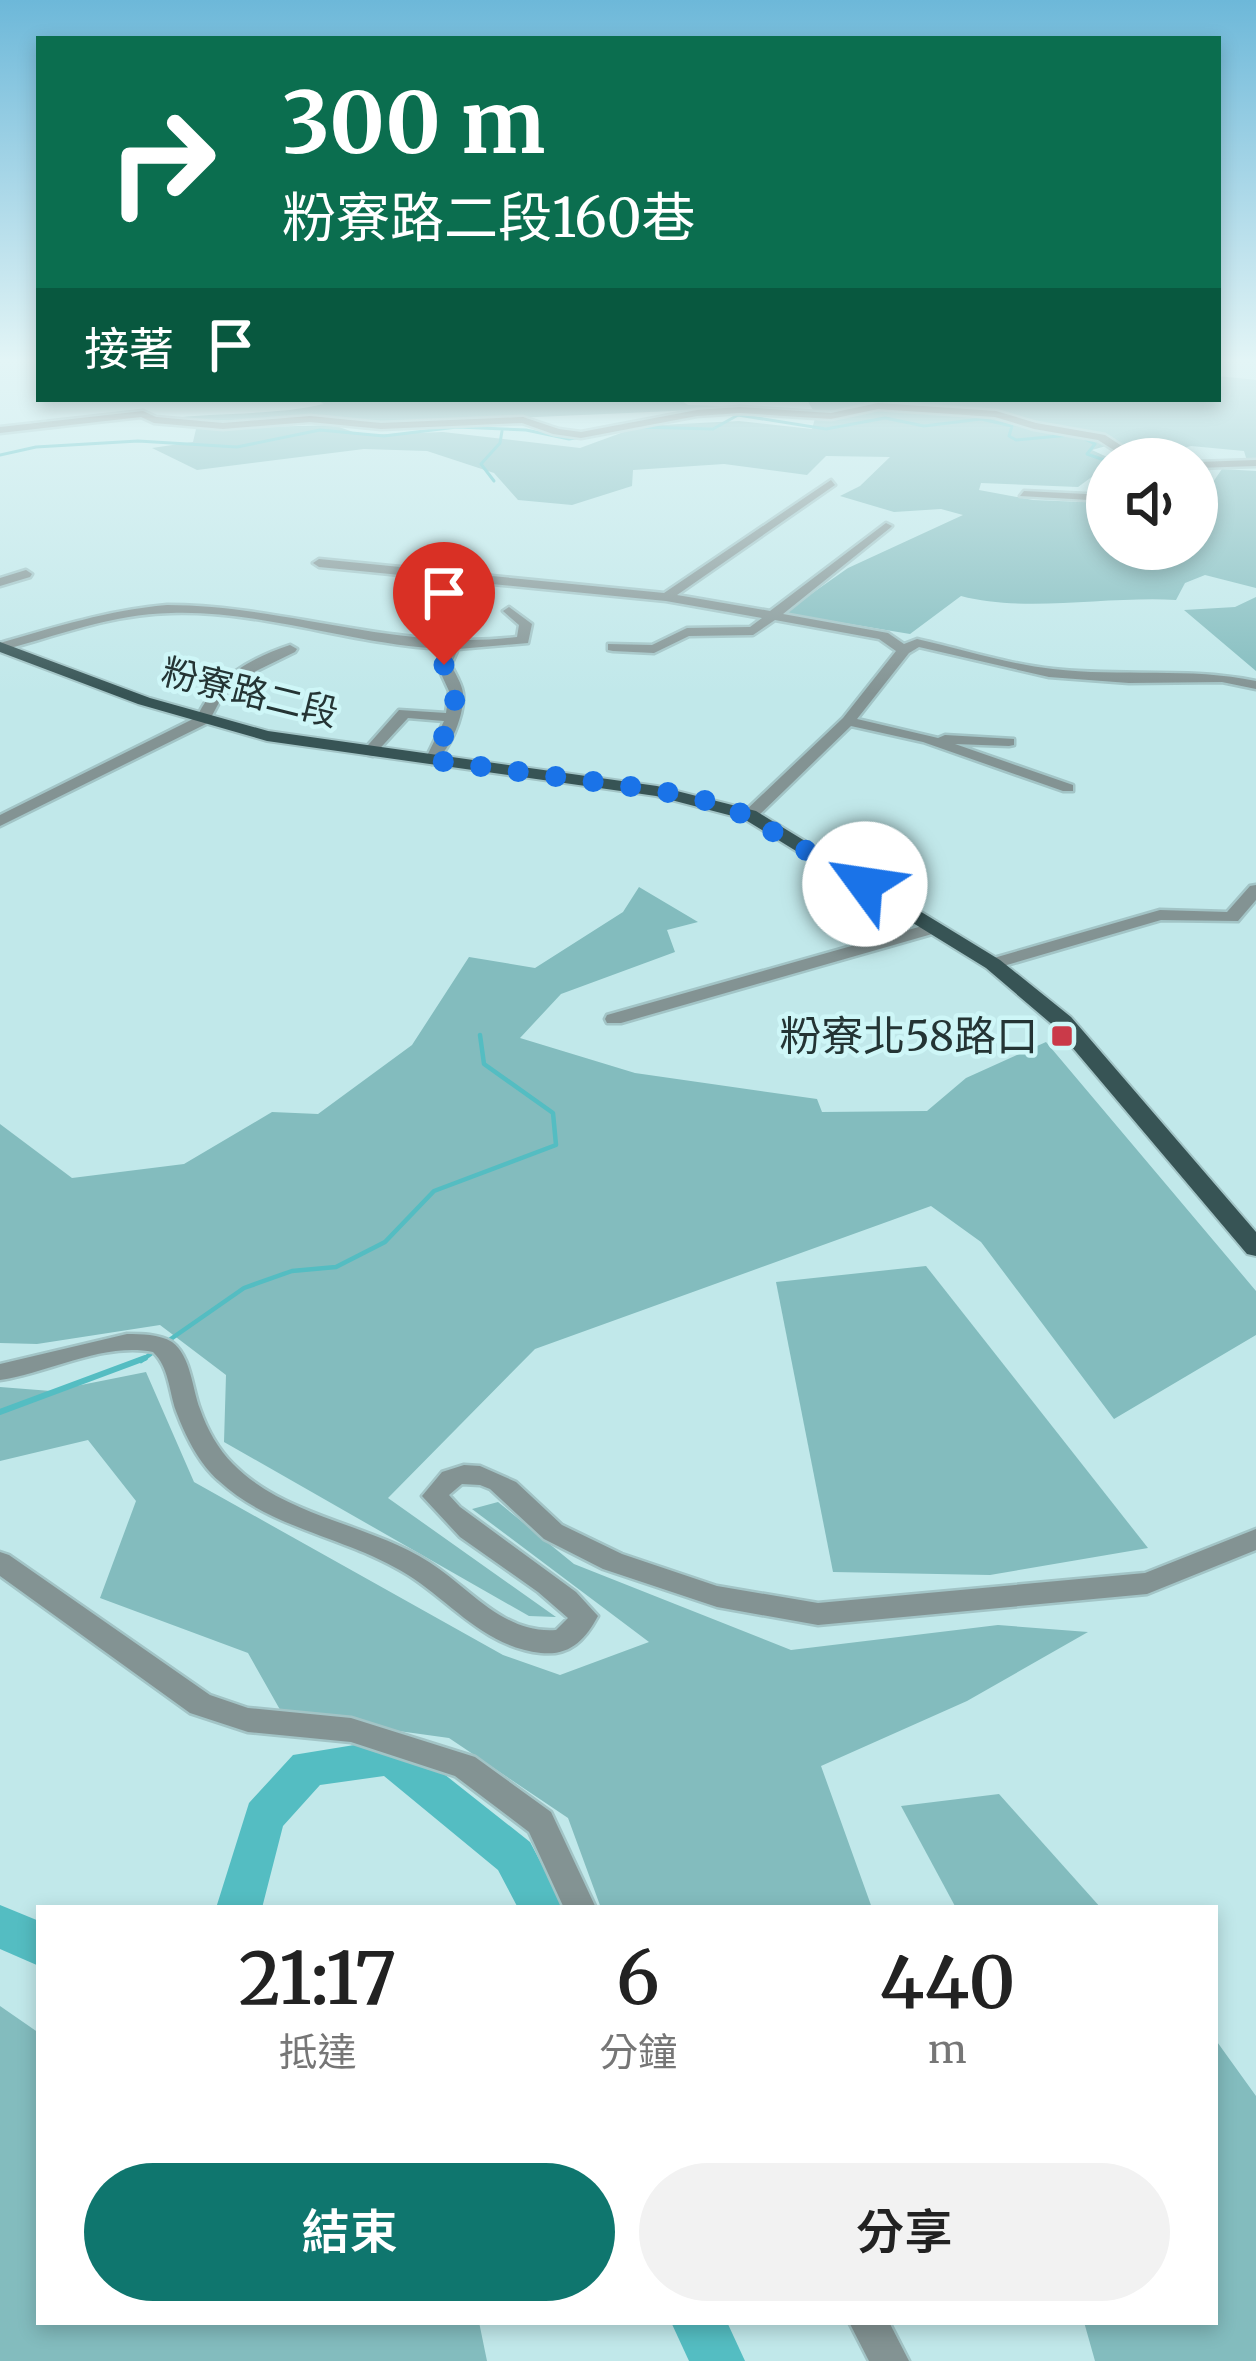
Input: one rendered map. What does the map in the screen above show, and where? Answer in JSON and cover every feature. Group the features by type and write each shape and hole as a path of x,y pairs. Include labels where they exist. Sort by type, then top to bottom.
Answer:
{"main road":[{"name":"粉寮路二段","path":"0,647 203,720 368,753 657,790 750,815 993,964 1063,1022 1256,1248"}],"street":[{"path":"666,597 831,483"},
{"path":"1024,494 1086,497"},
{"path":"613,647 654,649 687,632 742,634 886,526"},
{"path":"319,563 666,597 883,636 904,650"},
{"path":"0,581 26,574"},
{"path":"0,647 91,621 169,609 251,616 372,638 453,645 523,640 526,624 508,611"},
{"path":"750,815 848,721 904,650 917,643 1049,673 1129,679 1222,678 1256,685"},
{"path":"432,760 453,718 456,691 444,665 453,645"},
{"path":"0,820 203,720 210,698 239,674 290,649"},
{"path":"368,753 404,713 453,718"},
{"path":"848,721 927,740 1068,788"},
{"path":"927,740 1009,742"},
{"path":"993,964 1160,915 1232,917 1256,890"},
{"path":"614,1019 933,928"},
{"path":"0,1372 111,1347 164,1348 188,1412 230,1477 277,1504 415,1566 509,1635 535,1642 563,1642 575,1635 584,1616 568,1598 495,1552 449,1515 435,1496 442,1481 452,1475 490,1478 550,1531 588,1548 686,1589 773,1611 818,1614 1147,1583 1256,1539"},
{"path":"0,1562 200,1704 248,1720 351,1730 465,1766 540,1822 579,1905"},
{"path":"870,2325 890,2361"}],"shaded area":[{"path":"495,474 633,474 632,486 572,505 518,500"},
{"path":"872,474 1086,474 1086,481 1078,487 981,483 979,490 1033,500 1086,502 1086,570 1218,570 1218,475 1256,474 1256,588 1205,575 1185,583 1176,600 1039,604 961,596 910,634 784,613 848,568 963,515 941,509 894,512 840,496"},
{"path":"1256,597 1256,671 1184,610 1235,607"},
{"path":"639,887 698,922 667,930 675,952 561,994 520,1038 635,1073 817,1099 822,1112 927,1111 966,1078 1046,1042 1256,1291 1256,1335 1114,1419 981,1242 931,1206 535,1349 388,1498 556,1617 529,1616 224,1442 226,1375 160,1325 37,1344 0,1343 0,1124 72,1178 184,1164 272,1112 318,1114 412,1045 469,957 535,968 623,912"},
{"path":"926,1266 1148,1548 990,1575 833,1572 776,1282"},
{"path":"146,1372 194,1482 503,1655 560,1675 649,1642 472,1509 498,1502 574,1564 791,1650 998,1625 1088,1632 967,1701 821,1766 871,1905 600,1905 568,1818 449,1738 283,1715 248,1653 100,1598 136,1501 88,1440 0,1461 0,1387 51,1391"},
{"path":"999,1794 1098,1905 954,1905 901,1806"},
{"path":"0,2006 36,2031 36,2325 480,2325 487,2361 0,2361"},
{"path":"1218,2043 1256,2096 1256,2361 1095,2361 1085,2325 1218,2325"}],"waterway":[{"path":"489,474 494,481"},
{"path":"165,1343 244,1288 292,1271 336,1267 385,1242 434,1191 556,1145 553,1113 484,1064 480,1035"},
{"path":"141,1361 156,1350"},
{"path":"0,1412 145,1358"},
{"path":"240,1905 264,1817 308,1768 391,1757 514,1856 540,1905"},
{"path":"0,1926 36,1943"},
{"path":"700,2325 718,2361"}],"place":[{"name":"粉寮北58路口","path":"1062,1036"}],"route":[{"path":"444,665 454,678 453,718 432,760 657,790 726,805 865,884"}]}
